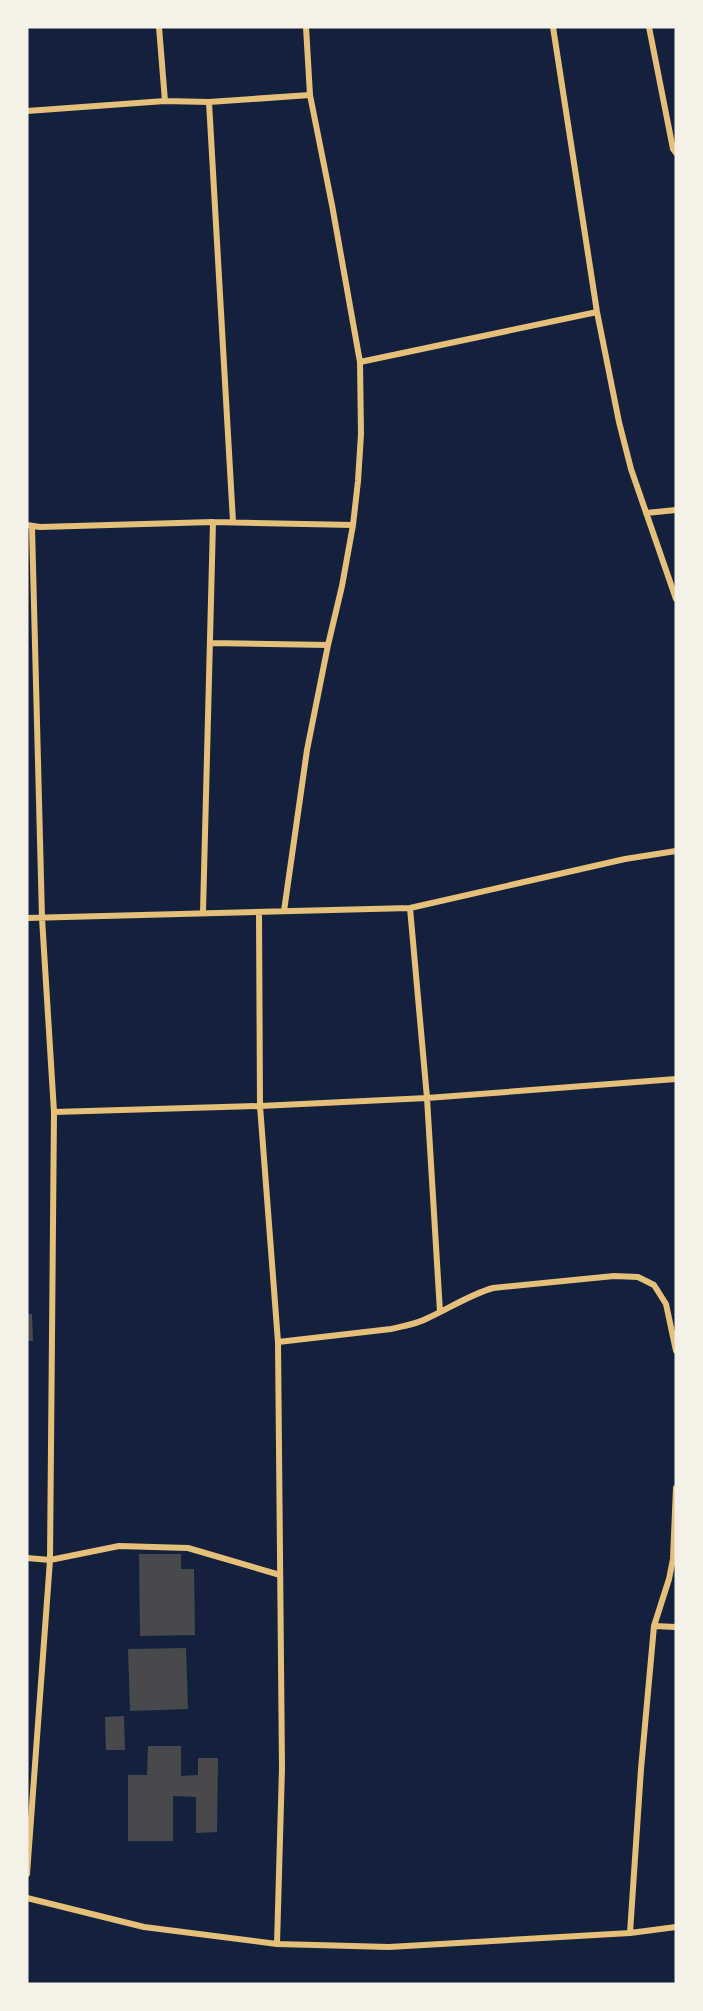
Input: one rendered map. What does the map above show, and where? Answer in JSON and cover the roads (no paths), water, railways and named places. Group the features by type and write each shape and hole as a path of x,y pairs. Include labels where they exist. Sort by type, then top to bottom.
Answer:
{"street":[{"path":"159,27 165,101"},
{"path":"284,911 307,750 353,525 361,434 360,362 310,95 306,27"},
{"path":"553,27 597,312 619,422 630,469 676,599"},
{"path":"649,27 673,149 676,153"},
{"path":"27,111 165,101 208,102 310,95"},
{"path":"208,102 233,522"},
{"path":"360,362 597,312"},
{"path":"646,513 676,510"},
{"path":"27,1874 50,1560 54,1112 42,918 30,526 213,522 353,525"},
{"path":"203,912 213,522"},
{"path":"210,643 328,645"},
{"path":"27,918 410,908 625,859 676,851"},
{"path":"410,908 427,1098 440,1312"},
{"path":"260,912 260,1106 278,1342 282,1768 277,1944"},
{"path":"54,1112 427,1098 676,1079"},
{"path":"278,1342 392,1329 426,1319 474,1293 493,1288 614,1275 638,1277 654,1285 666,1304 676,1350"},
{"path":"630,1933 641,1769 654,1626 673,1559 676,1488"},
{"path":"27,1558 50,1560 119,1546 188,1548 280,1575"},
{"path":"654,1626 676,1628"},
{"path":"27,1898 144,1927 277,1944 389,1947 630,1933 676,1927"}]}
